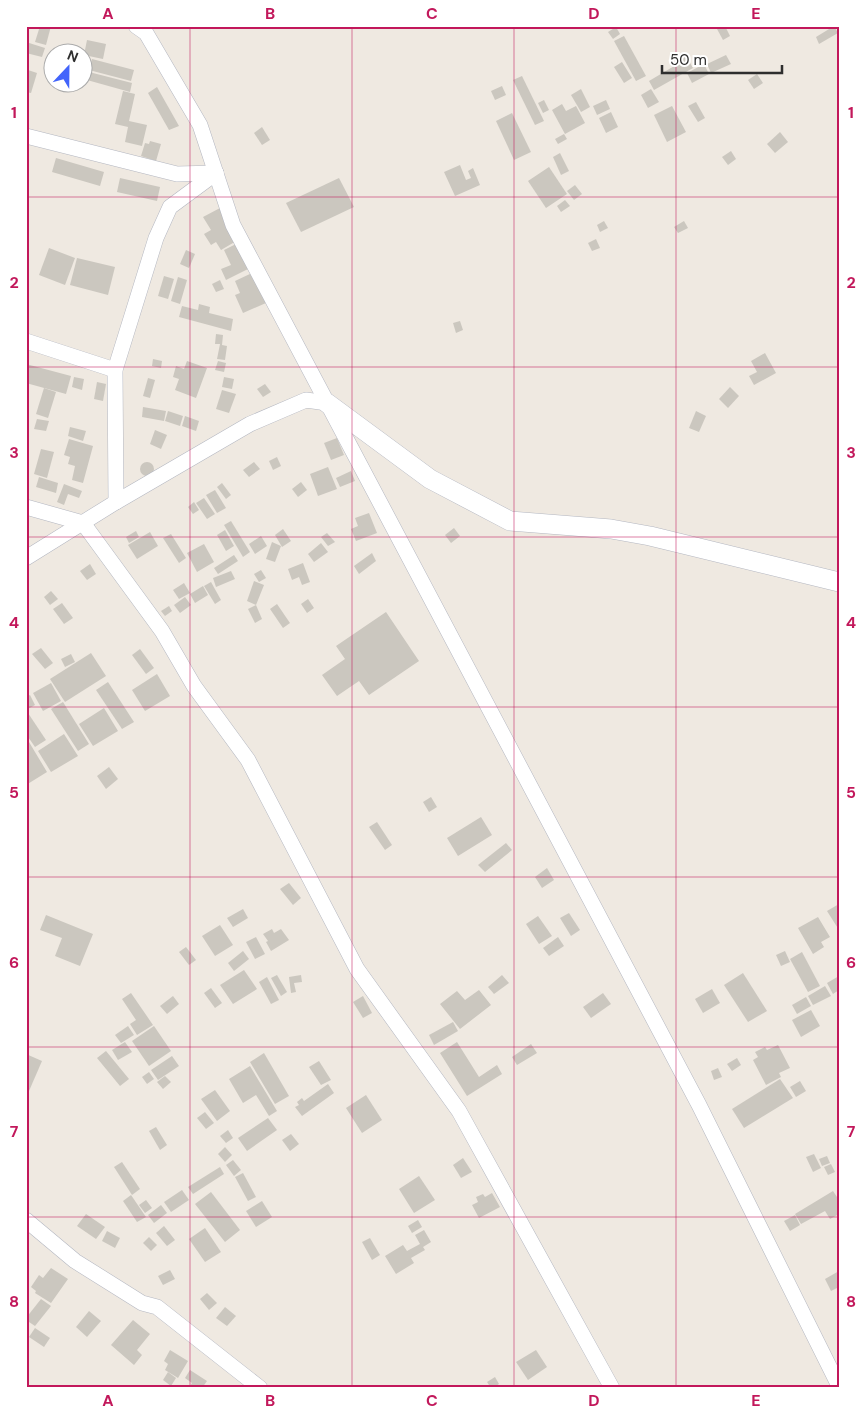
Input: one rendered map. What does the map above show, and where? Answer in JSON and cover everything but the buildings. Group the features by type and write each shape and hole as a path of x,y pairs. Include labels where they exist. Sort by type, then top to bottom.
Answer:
{"street":[{"path":"136,26 146,33 200,125 233,225 700,1106 839,1386"},
{"path":"26,136 177,174 216,173"},
{"path":"116,502 115,370 156,238 170,207 216,173"},
{"path":"26,341 115,370"},
{"path":"26,558 116,502 250,424 306,400 327,403 430,479 510,522 611,529 650,536 839,582"},
{"path":"26,506 83,523 162,631 194,686 248,760 357,969 459,1111 612,1388"},
{"path":"26,1220 75,1261 142,1303 157,1307 260,1388"}]}
